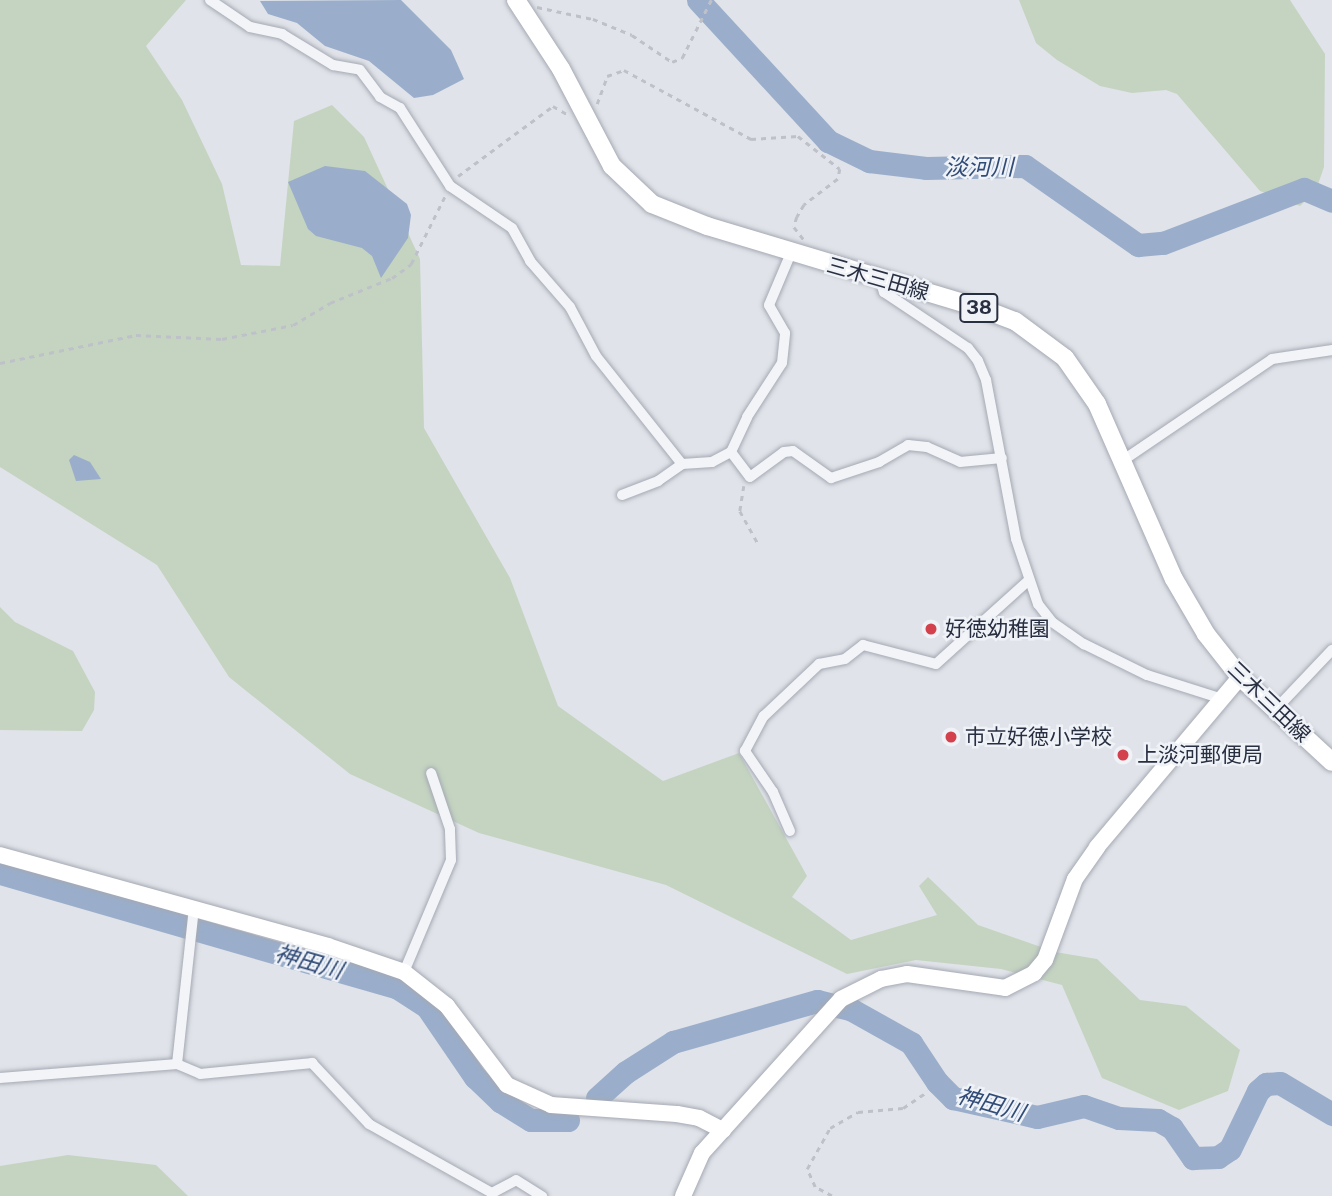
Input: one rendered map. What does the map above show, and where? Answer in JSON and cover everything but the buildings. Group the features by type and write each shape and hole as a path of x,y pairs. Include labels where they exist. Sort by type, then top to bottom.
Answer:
{"main road":[{"name":"三木三田線","path":"517,1 612,166 652,204 791,253 982,309 1043,339 1082,379 1189,607 1240,677 1332,762"}],"street":[{"path":"209,0 250,27 282,34 333,65 360,70 380,97 400,108 450,186 512,228 530,261 570,307 596,356 682,464"},
{"path":"622,495 658,481 682,464 712,462 731,452 747,417 782,363 785,333 769,305 791,253"},
{"path":"880,280 884,292 968,348 978,361 986,380 1016,539 1028,581 1052,622 1084,644 1147,675 1219,698"},
{"path":"1122,461 1272,359 1332,350"},
{"path":"731,452 750,477 784,452 793,451 831,478 879,462 908,445 927,447 960,462 1002,458"},
{"path":"790,831 773,792 745,751 764,716 819,664 845,659 863,645 936,664 1028,581"},
{"path":"1275,710 1332,650"},
{"path":"683,1196 693,1167 841,999 881,979 906,974 994,987 1024,982 1045,960 1075,879 1097,847 1219,698 1240,677"},
{"path":"404,972 451,860 450,829 431,773"},
{"path":"0,855 193,914 404,972 447,1006 487,1063 507,1085 551,1105 688,1116 723,1130"},
{"path":"177,1064 193,914"},
{"path":"0,1078 9,1081 177,1064 200,1074 312,1063 369,1124 492,1193 516,1180 542,1196"}],"path":[{"path":"517,1 593,19 632,35 672,62 682,58 711,0"},
{"path":"0,363 136,335 222,339 293,325 330,303 392,278 411,264 450,186 553,106 590,125 607,76 624,70 751,139 798,136 840,169 838,179 804,205 797,217 794,227 808,244"},
{"path":"750,477 740,511 758,544"},
{"path":"832,1196 815,1187 807,1169 830,1129 858,1112 903,1108 928,1091"}],"green space":[{"path":"0,0 186,0 146,46 182,100 222,184 241,265 280,266 294,121 332,105 364,137 420,259 424,428 510,578 558,706 663,781 739,753 807,876 792,897 851,940 937,915 919,886 928,877 978,925 1055,952 1097,959 1140,1000 1186,1006 1240,1050 1228,1091 1179,1110 1102,1078 1062,985 1001,969 916,960 847,974 666,885 479,833 350,774 229,677 157,565 0,467"},
{"path":"1019,0 1290,0 1325,54 1324,167 1316,190 1300,206 1260,191 1177,94 1166,90 1132,93 1100,86 1057,60 1036,43"},
{"path":"0,607 15,622 73,651 95,692 94,710 82,731 0,730"},
{"path":"68,1155 156,1165 188,1196 0,1196 0,1166"}],"water":[{"path":"401,0 451,50 464,79 433,95 414,98 369,61 325,46 297,23 268,14 260,1"},
{"path":"325,166 365,171 407,204 411,215 408,238 381,278 372,256 362,248 316,236 308,229 288,182"},
{"path":"74,455 90,462 101,479 76,481 69,460"}],"waterway":[{"name":"淡河川","path":"698,0 828,141 869,161 926,168 1025,166 1138,245 1163,243 1304,189 1332,201"},
{"name":"神田川","path":"0,873 398,988 427,1007 475,1077 500,1101 531,1120 568,1120"},
{"name":"神田川","path":"597,1098 626,1072 673,1042 817,1001 852,1010 911,1043 937,1082 953,1098 1037,1117 1084,1106 1119,1118 1158,1120 1172,1128 1193,1158 1218,1157 1230,1149 1258,1091 1266,1084 1280,1083 1332,1114"}],"place":[{"name":"好徳幼稚園","path":"931,629"},
{"name":"市立好徳小学校","path":"951,737"},
{"name":"上淡河郵便局","path":"1123,755"}]}
